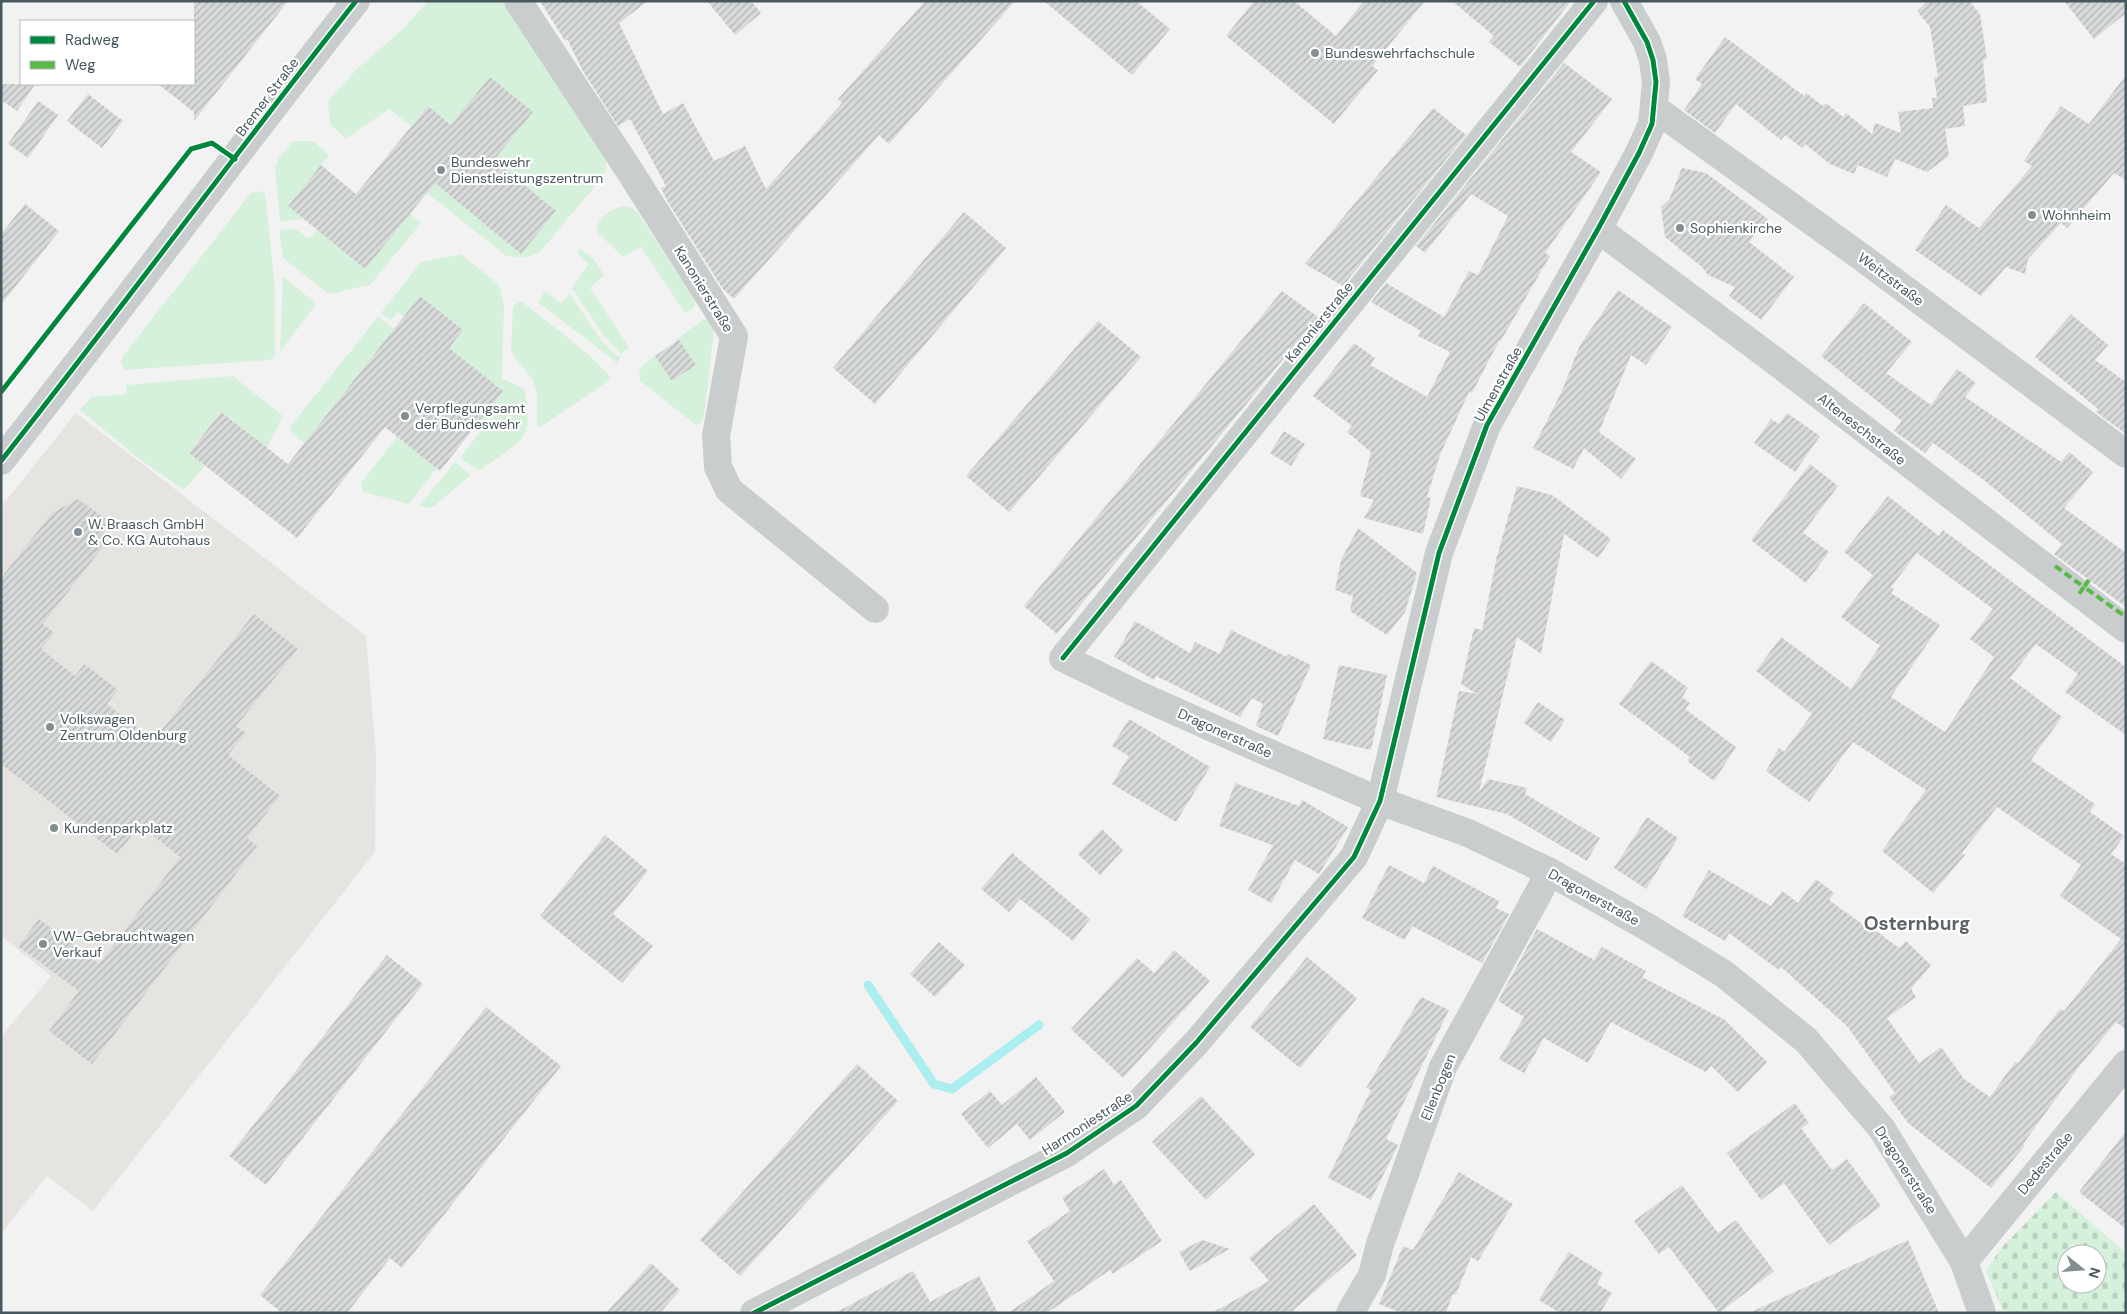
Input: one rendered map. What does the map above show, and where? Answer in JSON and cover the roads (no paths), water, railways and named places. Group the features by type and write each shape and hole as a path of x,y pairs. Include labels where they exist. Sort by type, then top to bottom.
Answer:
{"street":[{"name":"Bremer Straße","path":"1,461 162,256 266,116 356,1"},
{"name":"Kanonierstraße","path":"518,1 629,170 734,336 716,436 718,467 729,490 875,609"},
{"name":"Kanonierstraße","path":"1063,658 1594,1"},
{"name":"Ulmenstraße","path":"1380,801 1439,554 1487,425 1598,229 1639,153 1652,124 1656,82 1653,60 1647,42 1624,1"},
{"name":"Weitzstraße","path":"1654,108 1868,262 2126,454"},
{"name":"Alteneschstraße","path":"1598,229 1775,361 2126,629"},
{"name":"Dragonerstraße","path":"1063,658 1139,695 1380,801 1468,833 1550,872 1649,928 1724,974 1806,1040 1882,1129 1964,1262 1982,1313"},
{"name":"Harmoniestraße","path":"754,1313 1067,1153 1136,1106 1196,1044 1354,857 1380,801"},
{"name":"Ellenbogen","path":"1350,1313 1372,1275 1380,1244 1443,1067 1550,872"},
{"name":"Dedestraße","path":"1964,1262 2126,1064"}],"waterway":[{"path":"868,985 934,1084 952,1089 1039,1025"}],"place":[{"name":"Bundeswehrfachschule","path":"1315,53"},
{"name":"Bundeswehr Dienstleistungszentrum","path":"441,170"},
{"name":"Wohnheim","path":"2032,215"},
{"name":"Sophienkirche","path":"1680,228"},
{"name":"Verpflegungsamt der Bundeswehr","path":"405,416"},
{"name":"W. Braasch GmbH & Co. KG Autohaus","path":"78,532"},
{"name":"Volkswagen Zentrum Oldenburg","path":"50,727"},
{"name":"Kundenparkplatz","path":"54,828"},
{"name":"VW-Gebrauchtwagen Verkauf","path":"43,944"}],"district":[{"name":"Osternburg","path":"1917,923"}]}
